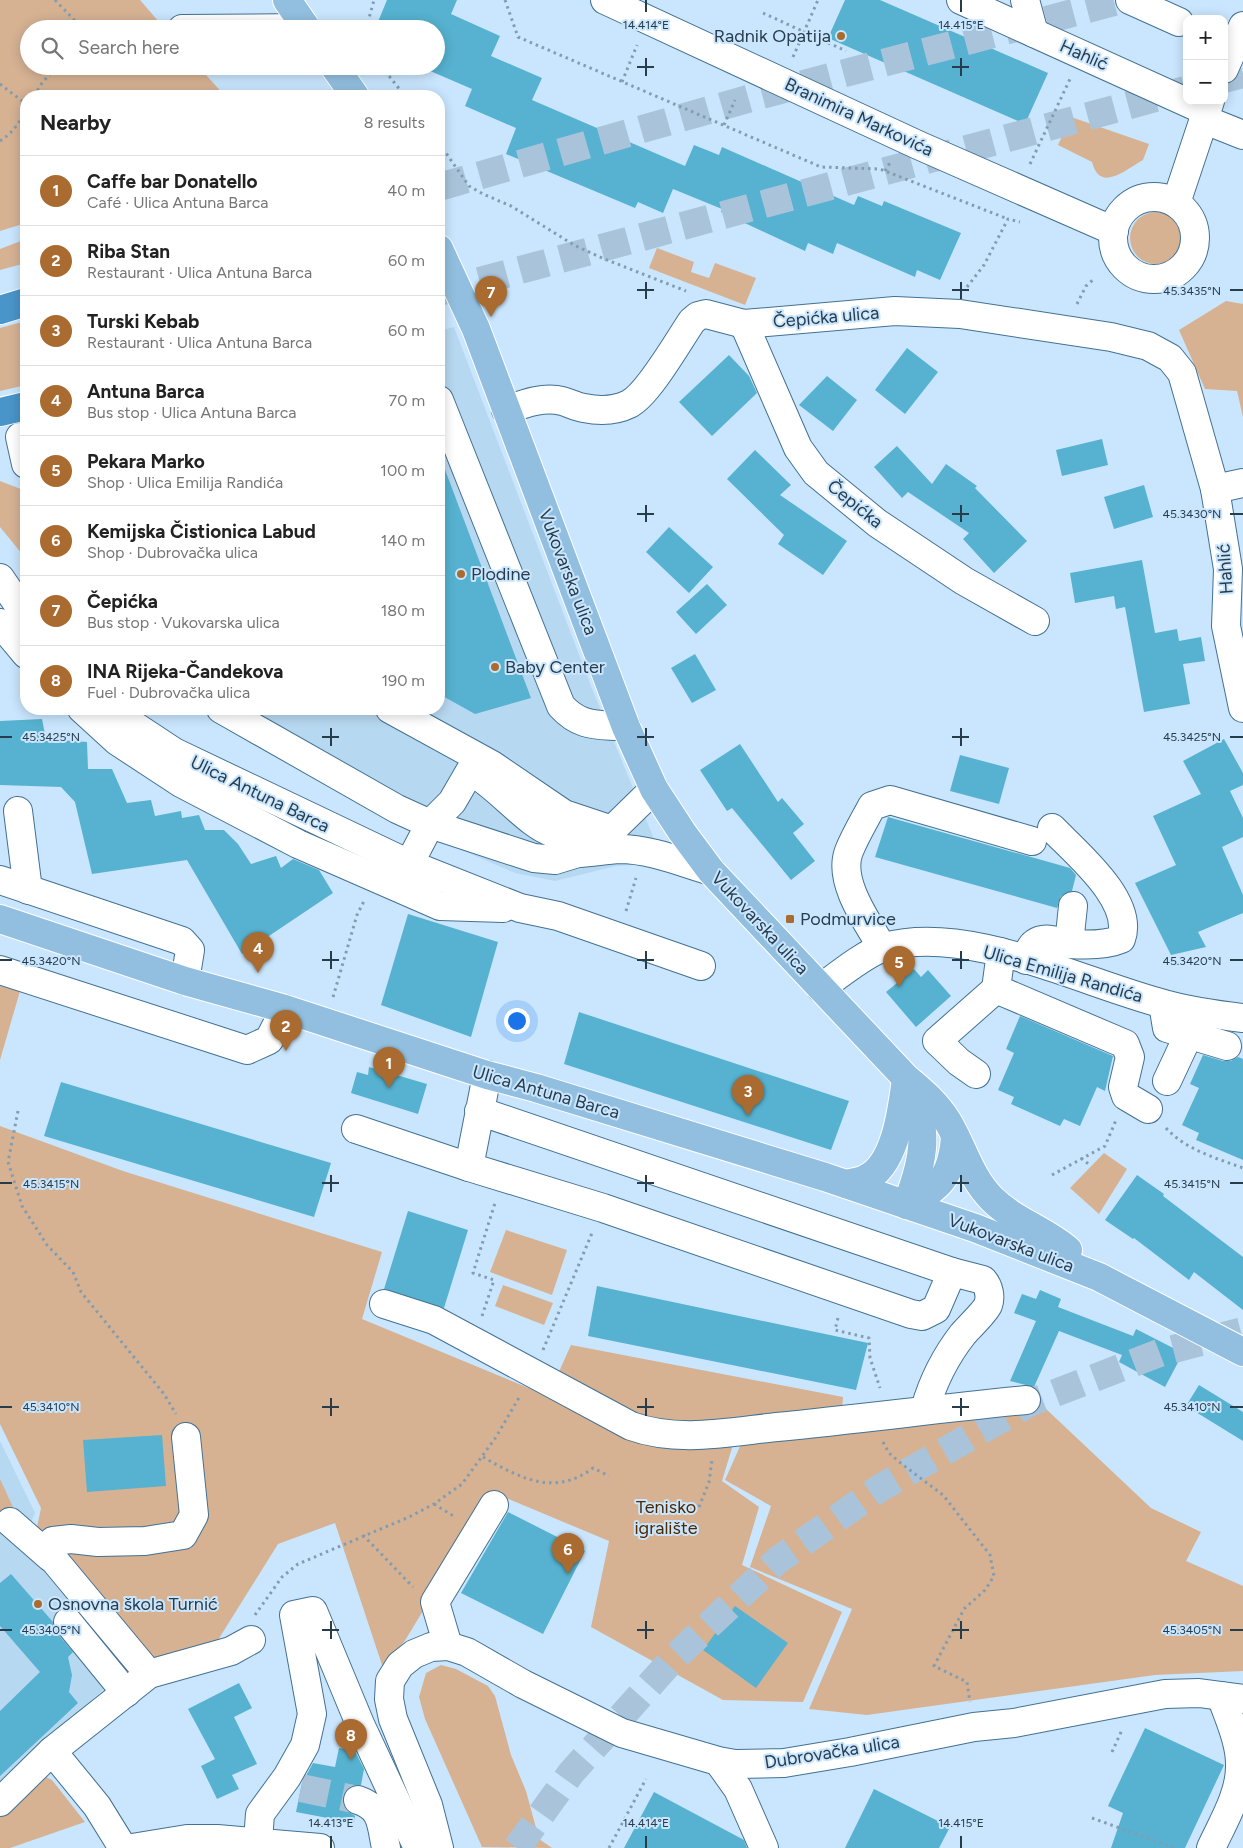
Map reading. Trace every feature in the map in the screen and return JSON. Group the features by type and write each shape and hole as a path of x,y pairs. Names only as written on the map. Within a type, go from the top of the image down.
{"highway":[{"path":"0,310 20,304"},
{"path":"0,412 20,407"}],"main road":[{"path":"291,2 302,20"},
{"path":"340,75 351,90"},
{"name":"Vukovarska ulica","path":"445,262 476,329 626,727 654,789 710,871 906,1078 935,1103 972,1171 991,1198 1011,1215 1063,1246 1100,1277"},
{"name":"Ulica Antuna Barca","path":"0,918 185,981 285,1009 487,1075 536,1088 846,1184 907,1205"},
{"path":"846,1184 866,1179 881,1165 892,1146 899,1123 906,1078"},
{"name":"Vukovarska ulica","path":"906,1078 921,1117 923,1136 921,1163 907,1205 975,1228 1100,1277 1243,1352"},
{"path":"907,1205 933,1191 947,1175 954,1156 955,1137"}],"street":[{"name":"Branimira Markovića","path":"605,0 918,145 1114,231"},
{"name":"Hahlić","path":"961,0 1206,110 1243,135"},
{"path":"1025,0 1034,33"},
{"path":"1130,0 1180,22"},
{"path":"1228,60 1243,26"},
{"path":"1176,203 1206,110"},
{"path":"1157,197 1176,203 1189,217 1196,236 1194,249 1188,261 1179,271 1154,279 1140,276 1129,270 1120,260 1115,247 1114,231 1119,217 1138,200 1157,197"},
{"name":"Čepićka ulica","path":"506,410 534,401 560,400 582,408 600,410 618,408 631,403 643,392 692,321 698,316 706,314 744,324 895,311 960,314 1111,337 1148,346 1170,358 1182,373"},
{"name":"Čepićka","path":"744,324 798,448 816,472 885,529 964,582 1035,621"},
{"name":"Hahlić","path":"1182,373 1236,569 1226,626 1243,708"},
{"path":"445,415 561,706 572,718 584,723 626,727"},
{"path":"15,438 20,450"},
{"path":"1215,489 1243,483"},
{"path":"0,578 20,607"},
{"path":"0,623 20,647"},
{"path":"89,715 118,741 181,783 298,844 440,906 520,908"},
{"name":"Ulica Antuna Barca","path":"117,715 174,752 409,864 520,908 558,916 701,966"},
{"path":"232,715 398,809 430,824 534,858 555,860 578,853 619,849 655,854 710,871"},
{"path":"401,715 492,765 564,814 599,827"},
{"path":"409,864 430,824 452,802 466,769 492,785 550,832 565,834 599,827"},
{"path":"578,853 599,827 654,789"},
{"path":"882,947 860,910 846,873 848,852 872,806 890,800 1042,834 1113,892 1125,928 1121,939 1114,942 1069,944 1048,939 1038,941 1013,956 996,989 937,1041 959,1062 976,1074"},
{"path":"18,811 28,890"},
{"path":"0,880 182,940 190,950 185,981"},
{"path":"1069,944 1073,906"},
{"name":"Ulica Emilija Randića","path":"821,988 882,947 912,940 936,941 1013,956 1163,1004 1243,1018"},
{"path":"0,970 247,1050 269,1040 285,1009"},
{"path":"996,989 1125,1044 1130,1057 1123,1088 1137,1103"},
{"path":"1163,1004 1166,1028 1227,1046"},
{"path":"1168,1081 1189,1034"},
{"path":"469,1167 487,1075"},
{"path":"479,1111 952,1272 983,1280 989,1290 990,1299 987,1308 979,1314 946,1358 931,1390 925,1410"},
{"path":"356,1130 603,1208 911,1314 922,1316 936,1308 952,1272"},
{"path":"384,1304 434,1320 631,1426 651,1433 666,1435 709,1434 1026,1400"},
{"path":"149,1674 45,1549 53,1541 71,1538 98,1542 145,1541 183,1535 194,1515 186,1437"},
{"path":"448,1646 435,1602 494,1505"},
{"path":"10,1522 50,1557"},
{"path":"258,1841 260,1814 289,1788 306,1745 312,1714 294,1615 313,1611 360,1724 418,1848"},
{"path":"68,1622 126,1693"},
{"path":"0,1802 52,1751 149,1674 241,1646"},
{"name":"Dubrovačka ulica","path":"439,1848 428,1805 393,1718 389,1690 390,1681 400,1665 414,1654 431,1647 448,1646 467,1652 523,1684 622,1733 718,1761 752,1764 784,1763 850,1752 974,1727 1014,1723 1165,1694 1199,1693 1232,1698"},
{"path":"1211,1848 1229,1810 1241,1768 1232,1698"},
{"path":"52,1751 97,1806 123,1848"},
{"path":"718,1761 738,1789 764,1848"},
{"path":"358,1800 369,1803 378,1813 386,1848"},
{"path":"132,1848 187,1839 258,1841 320,1848"}],"path":[{"path":"55,0 74,20"},
{"path":"368,20 374,0"},
{"path":"505,0 518,37 821,168 880,169 1008,219 1018,221"},
{"path":"790,65 818,0"},
{"path":"763,13 846,51"},
{"path":"622,82 633,54"},
{"path":"1030,165 1074,72"},
{"path":"38,90 49,75"},
{"path":"388,75 400,90"},
{"path":"0,84 20,99"},
{"path":"724,126 735,100"},
{"path":"0,141 20,122"},
{"path":"445,152 469,186 511,206 574,245 689,292"},
{"path":"978,272 1008,219"},
{"path":"618,937 638,874"},
{"path":"331,1002 357,915"},
{"path":"1052,1175 1104,1146 1137,1103 1175,1139 1191,1148 1243,1168"},
{"path":"18,1111 8,1162 22,1206 47,1245 73,1272 81,1292 164,1394 181,1421 186,1437"},
{"path":"1081,1158 1091,1166"},
{"path":"474,1341 494,1280 473,1273 504,1177"},
{"path":"540,1358 603,1208"},
{"path":"838,1314 835,1330 869,1338 870,1358 884,1415 877,1430 889,1453 943,1495 990,1555 994,1576 986,1590 964,1609 934,1666 966,1682 969,1698"},
{"path":"241,1646 282,1577 298,1564 434,1504 462,1484 483,1457 522,1393"},
{"path":"699,1507 704,1498 712,1468 709,1434"},
{"path":"483,1457 514,1475 546,1484 567,1483 593,1468 609,1476"},
{"path":"363,1535 415,1590 435,1602"},
{"path":"1112,1752 1125,1722"},
{"path":"609,1848 646,1779"},
{"path":"1092,1818 1175,1848"}],"shaded area":[{"path":"454,327 591,686 664,863 616,866 555,881 515,873 436,839 217,715 445,715 445,329"},
{"name":"Osnovna škola Turnić","path":"0,1441 35,1513 24,1540 127,1668 0,1783"}],"green space":[{"path":"0,0 140,0 157,20 20,20 20,75 206,75 220,90 20,90 20,225 0,231"},
{"path":"1071,117 1149,144 1143,160 1114,176 1107,178 1101,176 1096,171 1092,162 1058,145"},
{"path":"1156,212 1166,214 1174,220 1180,228 1182,238 1180,248 1174,256 1166,262 1156,264 1146,262 1138,256 1132,248 1130,238 1132,228 1138,220 1146,214"},
{"path":"20,241 20,265 0,270 0,249"},
{"path":"657,248 694,262 691,272 709,278 715,263 756,278 745,305 649,268"},
{"path":"1226,301 1243,304 1243,417 1237,391 1205,389 1179,330"},
{"path":"20,323 20,386 0,391 0,328"},
{"path":"0,481 20,489 20,551 0,527"},
{"path":"0,983 20,991 0,1060"},
{"name":"Tenisko igralište","path":"0,1126 123,1171 382,1252 362,1319 548,1396 571,1345 843,1397 842,1411 741,1418 722,1481 759,1507 742,1565 842,1612 803,1702 723,1700 591,1627 609,1541 494,1493 406,1639 383,1668 335,1523 278,1544 213,1648 154,1660 35,1537 41,1508 0,1424"},
{"path":"1104,1153 1127,1169 1099,1214 1070,1188"},
{"path":"506,1230 567,1250 552,1295 490,1272"},
{"path":"503,1285 553,1303 544,1325 495,1306"},
{"path":"1044,1407 1151,1508 1201,1532 1186,1561 1243,1586 1243,1671 1155,1675 867,1715 809,1709 852,1609 750,1567 771,1506 725,1480 741,1444"},
{"path":"0,1479 18,1518 0,1526"},
{"path":"441,1665 456,1669 488,1686 495,1696 511,1755 526,1791 539,1839 552,1848 482,1847 425,1719 419,1697 426,1673"},
{"path":"38,1773 52,1780 85,1822 10,1848 0,1848 0,1817"}],"building":[{"path":"387,0 457,0 451,14 500,36 491,56 542,78 532,100 685,166 694,145 719,155 722,147 854,205 858,196 882,206 884,201 961,233 940,280 917,270 915,277 837,243 833,254 808,243 805,251 721,212 722,209 673,189 663,213 638,202 635,208 506,154 516,128 465,106 472,89 440,75 445,75 445,20 379,20"},
{"path":"845,0 880,0 1048,73 1025,124 828,38"},
{"path":"907,348 938,372 905,414 875,390"},
{"path":"729,355 749,376 757,393 712,436 679,402"},
{"path":"827,376 857,400 833,431 799,405"},
{"path":"1102,439 1108,465 1062,476 1056,450"},
{"path":"897,446 932,484 946,464 977,486 975,488 1027,541 994,573 963,539 969,533 908,492 902,498 874,467"},
{"path":"755,450 791,485 780,495 847,541 823,575 778,544 784,535 727,479"},
{"name":"Plodine","path":"445,470 531,698 475,714 445,697"},
{"path":"1144,485 1153,517 1114,529 1104,497"},
{"path":"669,527 713,567 689,593 646,552"},
{"path":"1142,560 1155,633 1177,629 1179,641 1201,637 1205,661 1183,664 1190,704 1144,712 1125,607 1116,609 1114,596 1075,603 1070,573"},
{"path":"707,584 727,605 696,634 676,612"},
{"path":"695,654 716,690 692,703 671,668"},
{"path":"42,719 46,739 87,742 88,769 112,769 127,803 151,800 155,816 181,811 182,818 199,815 205,830 224,830 238,844 251,864 276,856 281,868 293,859 319,870 333,893 242,954 187,860 92,874 75,802 61,787 0,785 0,721"},
{"path":"1224,739 1243,773 1243,785 1230,791 1243,818 1243,837 1222,847 1243,895 1243,913 1198,932 1206,947 1171,955 1135,883 1176,865 1153,816 1201,794 1183,761"},
{"path":"740,744 778,802 782,798 804,824 793,833 815,861 791,880 732,808 727,811 700,770"},
{"path":"960,755 1009,768 999,804 950,791"},
{"path":"888,817 1070,868 1076,875 1072,891 1061,896 1057,908 875,857"},
{"path":"408,914 498,942 471,1037 381,1005"},
{"path":"914,969 921,977 928,970 951,996 916,1027 886,992"},
{"path":"579,1012 849,1101 831,1150 564,1064"},
{"path":"1020,1016 1113,1056 1105,1091 1097,1087 1080,1126 1064,1119 1060,1126 1011,1104 1014,1097 998,1090 1014,1053 1006,1049"},
{"path":"1203,1055 1223,1061 1231,1061 1238,1057 1243,1059 1243,1160 1196,1140 1199,1133 1182,1125 1199,1088 1190,1084"},
{"path":"369,1067 427,1084 418,1114 351,1093 357,1072 368,1075"},
{"path":"61,1082 331,1163 314,1217 44,1136"},
{"path":"1137,1175 1243,1257 1243,1310 1194,1272 1189,1280 1134,1238 1105,1220"},
{"path":"408,1211 468,1230 444,1308 384,1289"},
{"path":"597,1286 868,1343 856,1390 588,1336"},
{"path":"1040,1290 1061,1299 1058,1307 1133,1336 1136,1329 1183,1353 1165,1387 1119,1362 1122,1355 1059,1331 1034,1387 1010,1381 1036,1321 1014,1313 1022,1294 1036,1299"},
{"path":"1199,1385 1243,1412 1243,1441 1186,1406"},
{"path":"162,1435 166,1486 87,1492 83,1440"},
{"path":"508,1512 585,1551 543,1634 461,1593"},
{"path":"11,1574 53,1622 56,1632 73,1652 68,1657 72,1675 69,1692 78,1703 0,1776 0,1711 40,1672 0,1626 0,1583"},
{"path":"735,1606 788,1643 756,1688 703,1650"},
{"path":"239,1683 252,1708 234,1717 257,1764 232,1775 239,1789 217,1799 201,1766 215,1759 188,1709"},
{"path":"1145,1728 1224,1765 1185,1848 1111,1848 1123,1813 1108,1806"},
{"path":"339,1748 355,1751 364,1769 361,1785 349,1787 343,1794 342,1802 345,1809 355,1816 354,1823 296,1812 302,1783 313,1763 335,1767"},
{"path":"874,1789 950,1827 939,1848 845,1848"},
{"path":"654,1792 744,1840 747,1848 624,1848"}],"tunnel":[{"path":"445,185 758,96 1122,0"},
{"path":"1228,78 1243,74"},
{"path":"445,290 1183,91"},
{"path":"517,1848 571,1773 672,1660 778,1560 880,1488 1029,1403 1162,1352 1243,1331"},
{"path":"301,1788 358,1800"}],"place":[{"name":"Radnik Opatija","path":"841,36"},
{"name":"Čepićka","path":"491,317"},
{"name":"Plodine","path":"461,574"},
{"name":"Baby Center","path":"495,667"},
{"name":"Podmurvice","path":"790,919"},
{"name":"Antuna Barca","path":"258,973"},
{"name":"Pekara Marko","path":"899,987"},
{"name":"Riba Stan","path":"286,1051"},
{"name":"Caffe bar Donatello","path":"389,1088"},
{"name":"Turski Kebab","path":"748,1116"},
{"name":"Kemijska Čistionica Labud","path":"568,1574"},
{"name":"Osnovna škola Turnić","path":"38,1604"},
{"name":"INA Rijeka-Čandekova","path":"351,1760"}]}
